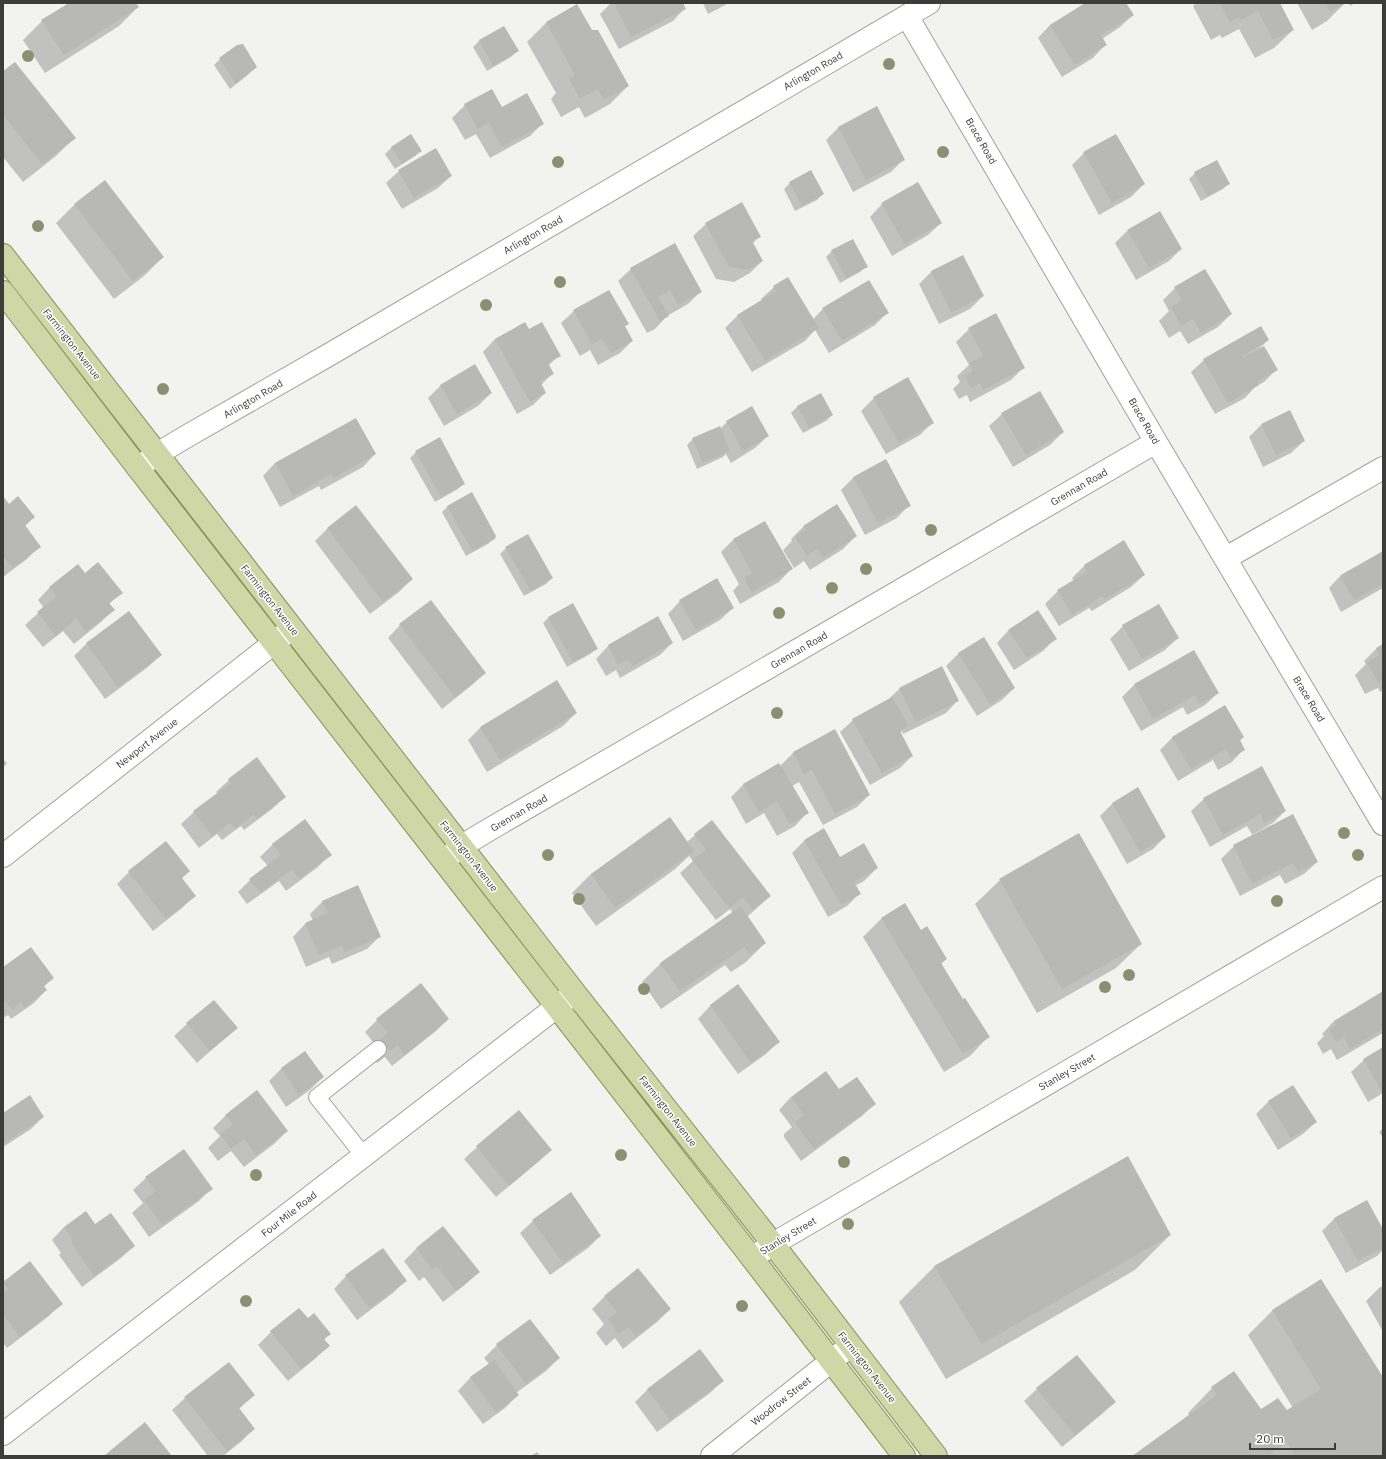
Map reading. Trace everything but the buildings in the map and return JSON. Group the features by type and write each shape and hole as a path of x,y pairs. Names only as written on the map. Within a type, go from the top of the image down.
{"main road":[{"name":"Farmington Avenue","path":"3,256 8,286 138,468 904,1456"},
{"name":"Farmington Avenue","path":"8,286 157,454 575,993 773,1244 936,1456"}],"street":[{"name":"Arlington Road","path":"138,468 157,454 929,3"},
{"name":"Brace Road","path":"908,16 1156,442 1383,824"},
{"name":"Grennan Road","path":"444,861 462,846 1156,442"},
{"path":"1226,558 1383,468"},
{"name":"Newport Avenue","path":"3,856 292,629"},
{"name":"Stanley Street","path":"752,1258 773,1244 1383,887"},
{"name":"Four Mile Road","path":"3,1434 575,993"},
{"name":"Woodrow Street","path":"712,1456 850,1346"}],"lane":[{"path":"364,1156 317,1097 378,1049"}]}
